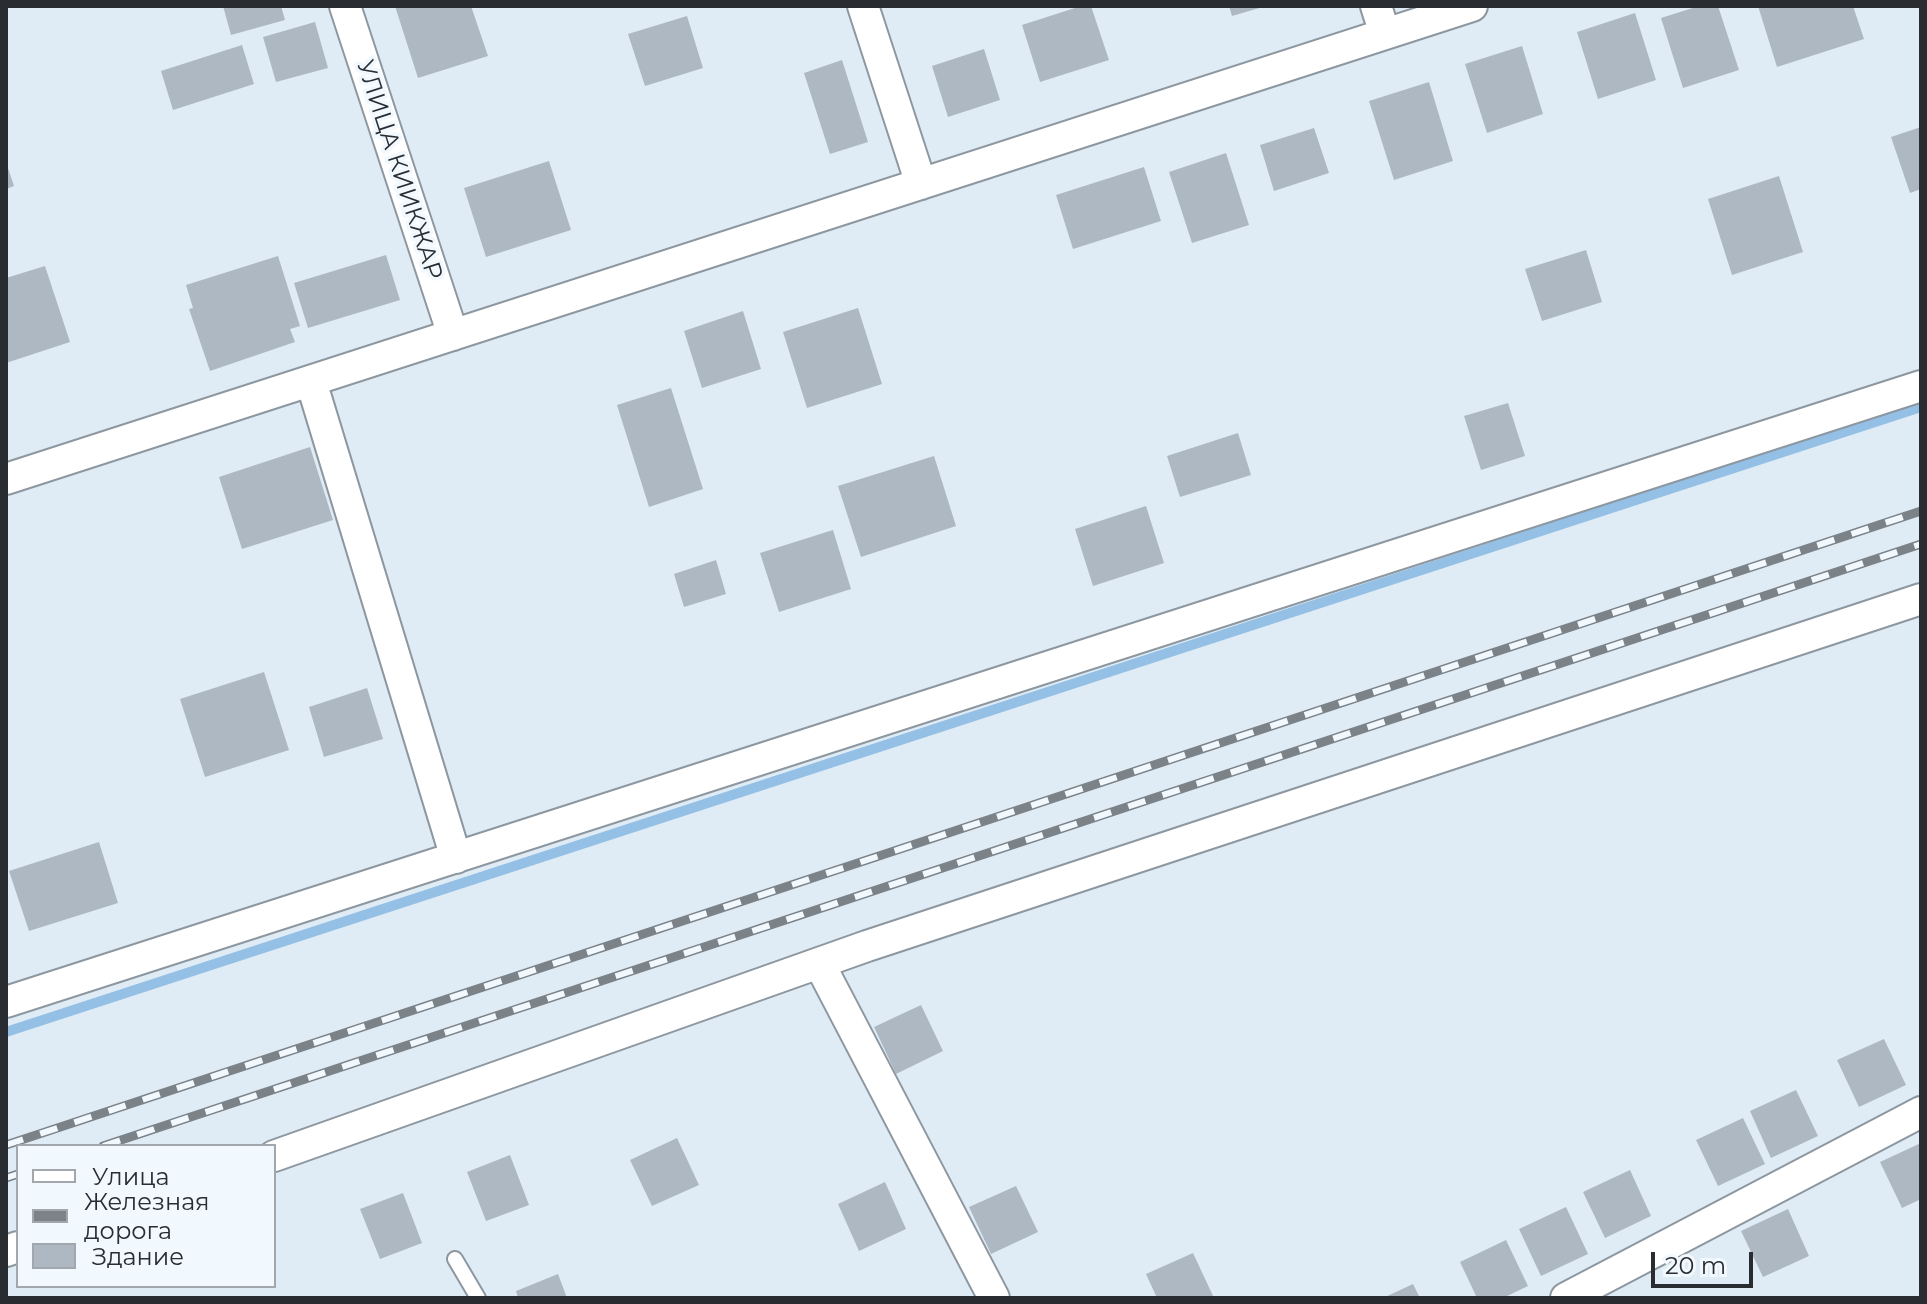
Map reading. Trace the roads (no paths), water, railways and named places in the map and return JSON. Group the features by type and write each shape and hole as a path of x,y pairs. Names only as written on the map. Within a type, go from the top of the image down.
{"street":[{"name":"УЛИЦА КИИКЖАР","path":"345,6 453,335"},
{"path":"863,6 921,184"},
{"path":"6,479 921,184 1381,20 1472,6"},
{"path":"311,381 456,858"},
{"path":"6,1002 1921,386"},
{"path":"276,1155 819,963 1921,599"},
{"path":"819,963 994,1298"},
{"path":"1566,1298 1921,1112"}],"lane":[{"path":"455,1259 478,1298"}],"waterway":[{"path":"6,1032 1921,407"}],"railway":[{"path":"6,1145 1921,511"},
{"path":"109,1144 1921,544"},
{"path":"6,1178 16,1175"}]}
